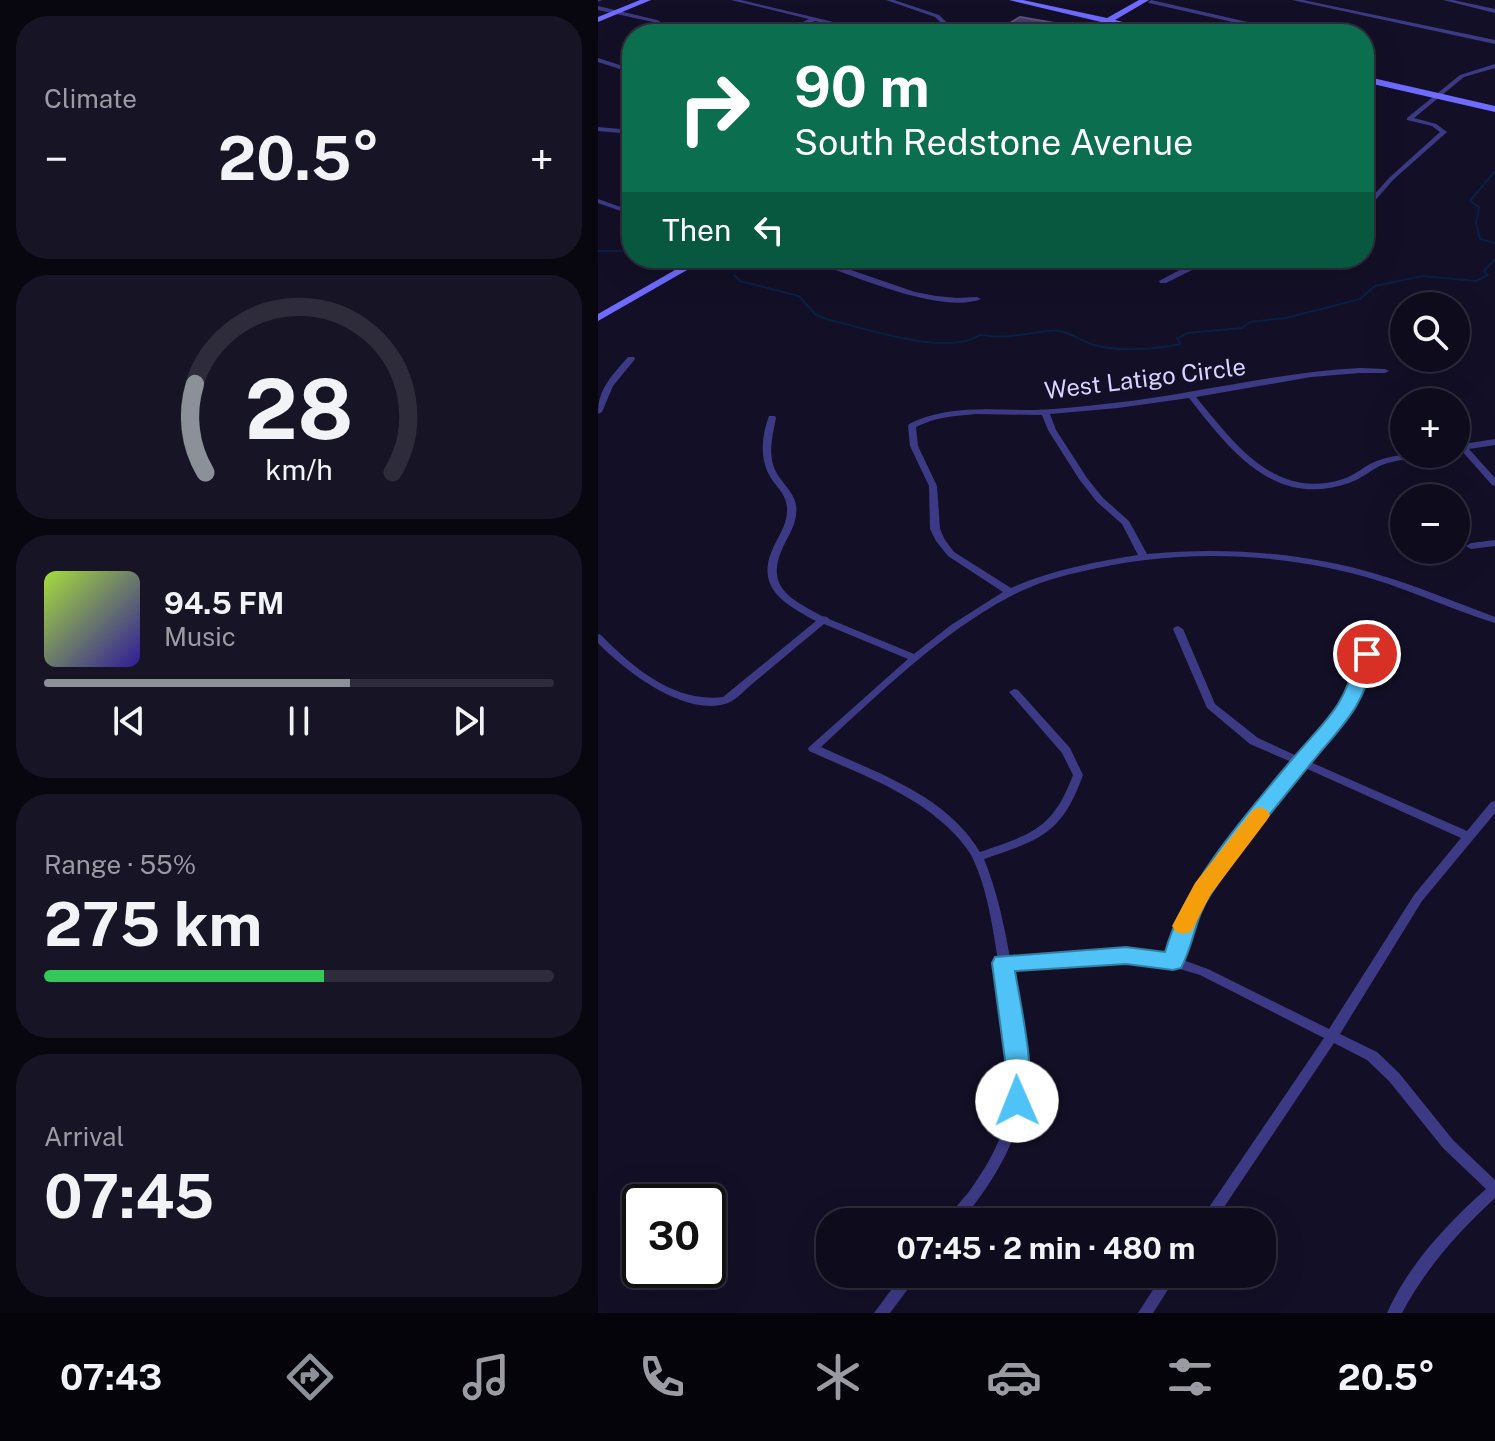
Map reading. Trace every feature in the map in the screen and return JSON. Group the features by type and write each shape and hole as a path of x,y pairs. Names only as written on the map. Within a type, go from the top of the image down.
{"main road":[{"path":"598,20 647,0"},
{"path":"1013,0 1121,24"},
{"path":"1108,24 1149,2"},
{"path":"1374,81 1495,109"},
{"path":"598,309 670,268"},
{"path":"598,318 686,268"}],"street":[{"path":"734,0 835,24"},
{"path":"889,0 937,16 945,24"},
{"path":"1295,0 1495,42"},
{"path":"1446,0 1495,11"},
{"path":"1149,2 1235,24"},
{"path":"1149,2 1247,24"},
{"path":"598,8 661,24"},
{"path":"803,24 814,19"},
{"path":"598,60 622,68"},
{"path":"1374,199 1391,179 1444,132 1434,125 1409,119 1462,76 1495,66"},
{"path":"598,129 622,131"},
{"path":"598,201 622,209"},
{"path":"840,268 932,298 961,302 977,299"},
{"path":"1163,281 1190,268"},
{"path":"598,412 609,385 631,359"},
{"name":"West Latigo Circle","path":"1010,592 951,554 941,541 935,529 933,486 914,446 912,426 922,419 1045,412 1191,395 1338,370 1385,371"},
{"path":"1191,395 1243,459 1258,471 1275,478 1325,485 1346,481 1390,461"},
{"path":"1045,412 1052,430 1083,479 1100,500 1126,523 1144,557"},
{"path":"772,418 767,446 769,468 786,489 792,505 792,518 773,556 772,574 777,590 796,606 915,658"},
{"path":"1470,446 1495,442"},
{"path":"1470,458 1495,483"},
{"path":"1471,546 1495,543"},
{"path":"964,1208 1003,1150 1017,1101 1018,1067 995,912 978,857 958,830 904,791 813,748 938,638 1010,592 1073,571 1144,557 1230,552 1318,563 1355,571 1495,620"},
{"path":"598,637 616,657 647,679 696,703 711,704 726,700 824,619"},
{"path":"1178,629 1211,706 1254,741 1467,836"},
{"path":"1173,962 1184,922 1203,889 1302,761 1343,716 1359,686 1367,654"},
{"path":"978,857 1028,839 1055,822 1070,800 1078,775 1066,751 1014,692"},
{"path":"1215,1208 1333,1034 1418,898 1495,805"},
{"path":"1003,963 1126,955 1173,962 1204,972 1372,1056 1394,1077 1448,1144 1495,1189 1447,1233 1425,1259 1394,1313"},
{"path":"881,1313 901,1288"},
{"path":"1145,1313 1162,1288"}],"building":[{"path":"1020,17 1060,24 1015,24 1010,23"}],"waterway":[{"path":"1495,171 1470,201 1479,207 1476,223 1480,239 1495,243"},
{"path":"598,251 622,251"},
{"path":"734,275 740,281 799,296 815,314 826,319 905,339 947,343 980,335 1055,331 1104,347 1138,349 1181,344 1177,339 1187,333 1242,328 1250,322 1286,318 1360,299 1375,286 1422,276 1476,281 1488,275 1484,271 1495,259"}],"slow traffic":[{"path":"1183,926 1203,889 1260,815"}],"route":[{"path":"1017,1101 1018,1067 1003,963 1126,955 1173,962 1184,922 1203,889 1302,761 1343,716 1359,686 1367,654"}]}
